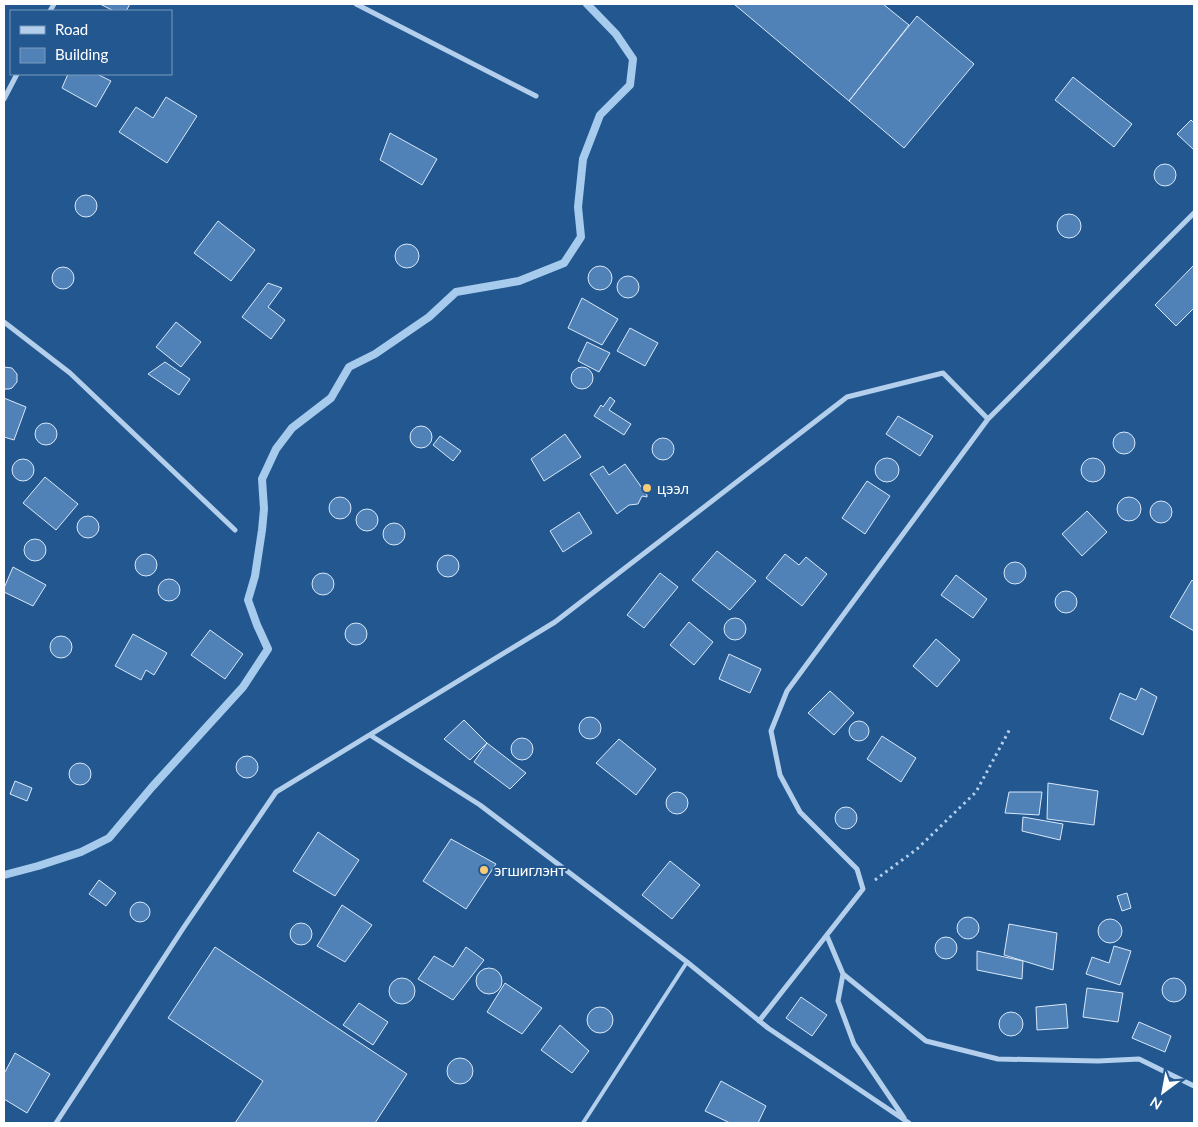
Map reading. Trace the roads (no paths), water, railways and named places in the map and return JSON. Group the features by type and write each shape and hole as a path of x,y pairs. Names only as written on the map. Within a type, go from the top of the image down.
{"street":[{"path":"356,4 536,96"},
{"path":"4,99 16,75"},
{"path":"759,1021 862,889 857,870 800,812 780,775 771,731 787,691 988,419 1194,213"},
{"path":"4,322 70,373 235,530"},
{"path":"56,1123 184,927 276,792 556,622 847,397 943,373 988,419"},
{"path":"370,735 480,805 687,962 759,1021 907,1122"},
{"path":"827,936 843,974 926,1041 998,1059 1098,1061 1139,1059 1194,1086"},
{"path":"843,974 838,1001 854,1044 907,1122"}],"lane":[{"path":"583,1123 687,962"}],"waterway":[{"path":"4,875 81,852 109,838 152,787 243,687 268,649 248,600 255,576 262,530 264,509 262,479 276,449 292,428 331,398 349,367 375,354 429,317 456,292 519,281 564,263 581,237 578,207 583,159 600,115 630,85 633,59 616,34 587,4"}],"place":[{"name":"цээл","path":"647,488"},
{"name":"эгшиглэнт","path":"484,870"}]}
